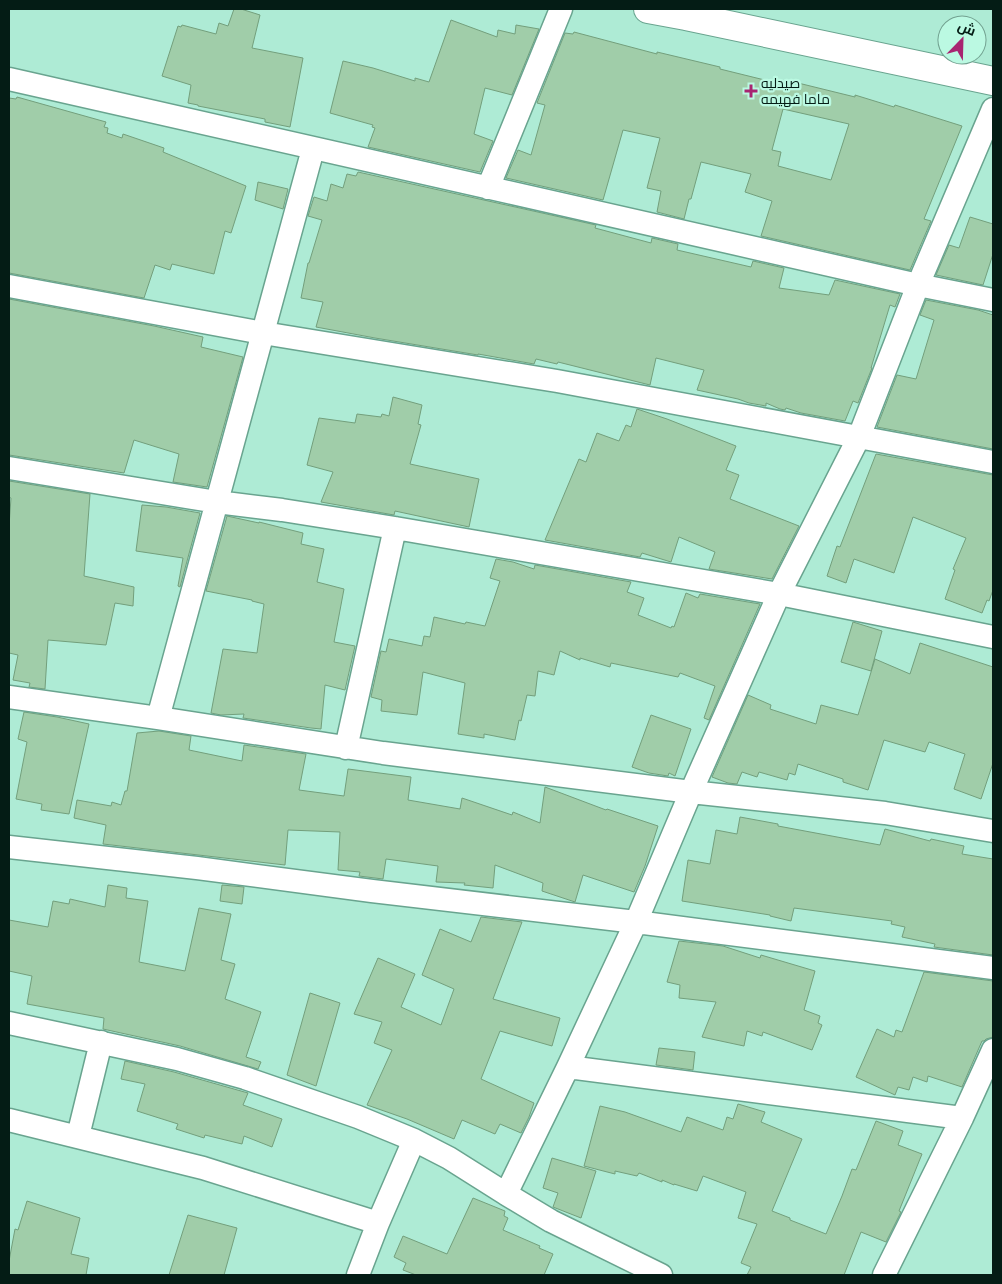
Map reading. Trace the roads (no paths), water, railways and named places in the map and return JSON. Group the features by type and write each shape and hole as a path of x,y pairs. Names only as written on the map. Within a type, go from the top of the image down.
{"street":[{"path":"488,188 561,9"},
{"path":"648,9 687,12 993,81"},
{"path":"9,79 918,285 993,300"},
{"path":"506,1194 568,1068 636,922 691,792 779,594 860,437 918,285 993,109"},
{"path":"158,718 313,149"},
{"path":"9,286 263,333 557,381 993,462"},
{"path":"9,468 217,502 395,528 779,594 993,637"},
{"path":"346,748 395,528"},
{"path":"9,697 158,718 346,748 691,792 885,813 993,832"},
{"path":"9,848 197,868 993,968"},
{"path":"9,1023 177,1059 245,1078 358,1117 414,1140 449,1158 551,1221 582,1238 661,1275"},
{"path":"78,1136 101,1042"},
{"path":"884,1275 962,1118 993,1050"},
{"path":"568,1068 962,1118"},
{"path":"9,1120 202,1168 378,1222"},
{"path":"358,1275 378,1222 414,1140"}],"place":[{"name":"صيدليه ماما فهيمه","path":"751,91"}]}
